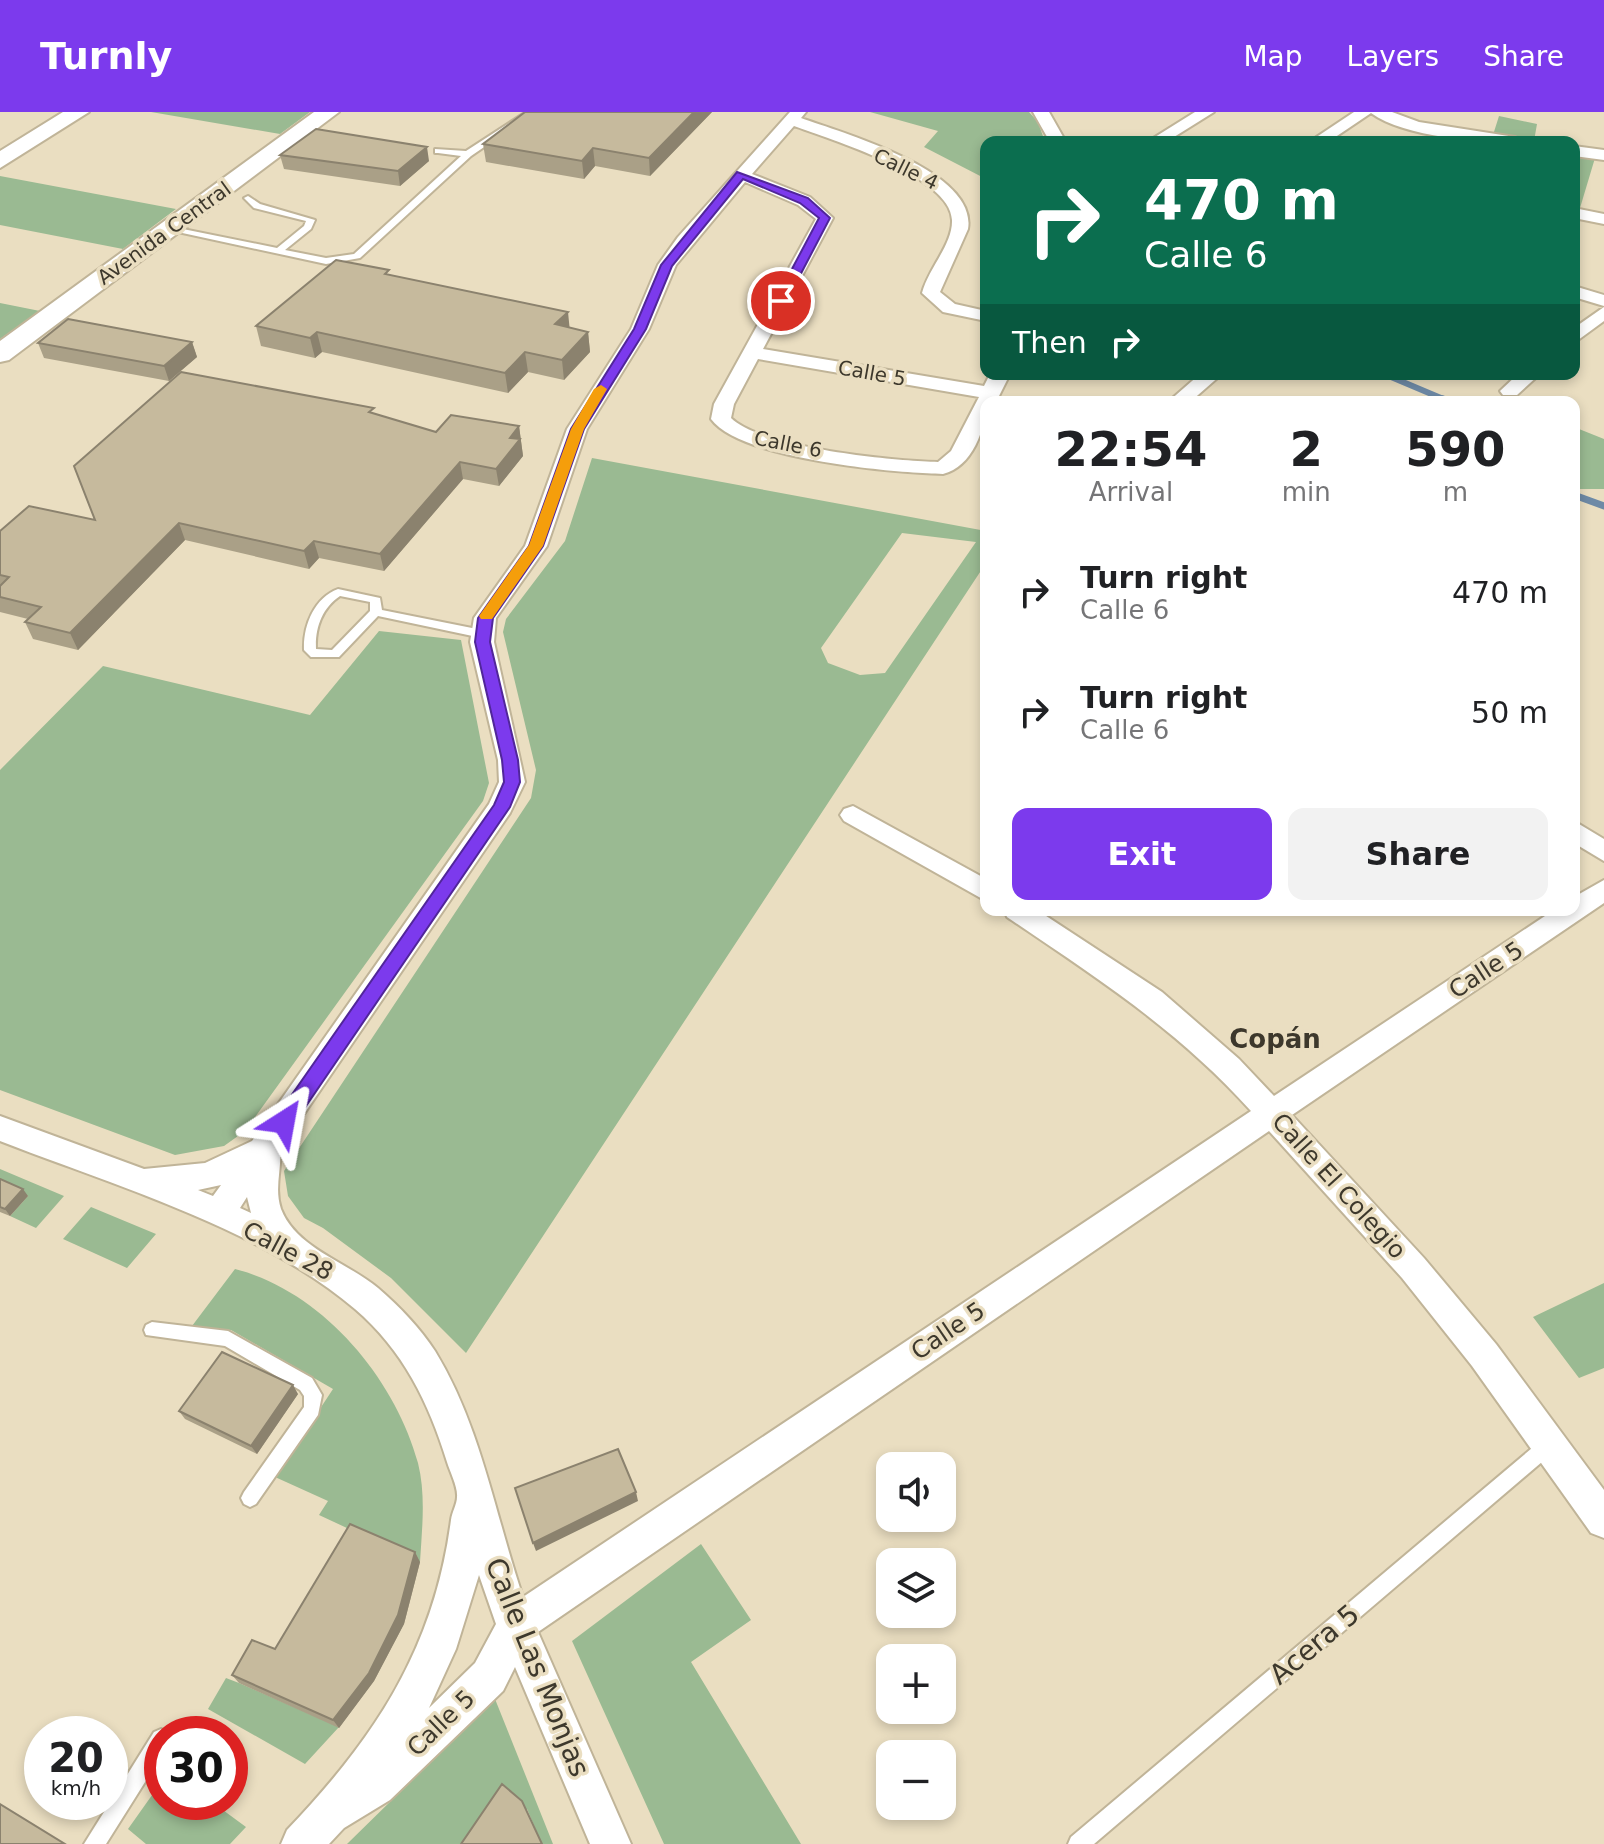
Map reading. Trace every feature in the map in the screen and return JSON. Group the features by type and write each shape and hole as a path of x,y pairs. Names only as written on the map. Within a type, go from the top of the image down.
{"street":[{"path":"0,161 78,112"},
{"name":"Avenida Central","path":"0,354 328,112"},
{"path":"1041,112 1055,136"},
{"path":"1326,136 1364,112"},
{"path":"1378,112 1416,126 1466,136"},
{"path":"1165,136 1202,113"},
{"path":"218,1214 501,807 512,782 510,760 482,634 488,612 540,536 577,429 640,329 667,265 794,116"},
{"name":"Calle 4","path":"794,116 914,170 945,188 958,205 961,222 931,293 949,308 980,315"},
{"path":"1580,152 1604,155"},
{"name":"Calle 6","path":"741,175 804,201 825,218 724,404 721,419 738,434 759,440 907,466 943,468 960,454 980,413"},
{"path":"1580,214 1604,219"},
{"path":"1580,293 1604,301"},
{"path":"1580,332 1604,312"},
{"name":"Calle 5","path":"753,353 990,393"},
{"path":"990,393 997,380"},
{"path":"1185,396 1205,380"},
{"path":"1510,391 1523,380"},
{"path":"853,815 980,888"},
{"path":"1580,834 1604,852"},
{"name":"Calle 5","path":"1580,906 1604,890"},
{"name":"Calle El Colegio","path":"1026,916 1152,1000 1229,1067 1413,1268 1550,1444 1604,1520"},
{"name":"Calle 5","path":"332,1813 376,1786 489,1677 516,1625 590,1571 1565,916"},
{"name":"Calle 28","path":"0,1128 218,1214 331,1272 367,1299 407,1339 429,1369 452,1417 472,1488"},
{"path":"133,1181 209,1176 267,1147"},
{"path":"267,1147 260,1182 261,1200 267,1219 287,1247"},
{"path":"301,1844 332,1813 413,1700 445,1635 467,1555 472,1488"},
{"name":"Calle Las Monjas","path":"472,1488 503,1596 611,1844"},
{"path":"489,1677 513,1669 535,1669"}],"lane":[{"path":"168,229 326,261 357,256 468,154 531,112"},
{"path":"438,151 468,154"},
{"path":"248,198 257,206 311,220 308,227 279,251"},
{"path":"338,592 376,600 376,612 335,654 326,656 310,650 310,631 330,596 338,592"},
{"path":"376,612 482,634"},
{"path":"152,1330 228,1339 306,1384 313,1395 312,1409 250,1498"},
{"name":"Acera 5","path":"1078,1844 1550,1444"},
{"path":"94,1844 144,1766"}],"green space":[{"path":"151,112 310,112 280,134"},
{"path":"870,112 1029,112 1038,122 1043,136 980,136 980,176 924,147 938,131"},
{"path":"1499,116 1537,124 1535,136 1493,135"},
{"path":"1580,155 1595,158 1580,208"},
{"path":"0,176 176,209 123,249 0,225"},
{"path":"0,303 40,311 0,339"},
{"path":"1580,429 1604,439 1604,489 1580,489"},
{"path":"592,458 980,530 980,572 466,1353 391,1278 323,1228 304,1218 288,1196 284,1171 531,798 536,770 503,632 506,619 565,541","holes":["902,533 976,542 885,673 860,675 828,663 821,648"]},
{"path":"379,631 461,640 489,783 483,801 245,1131 224,1146 175,1155 0,1090 0,770 103,666 310,715"},
{"path":"0,1169 64,1196 36,1228 10,1216 28,1196 0,1184"},
{"path":"91,1207 156,1234 127,1268 63,1239"},
{"path":"235,1269 267,1280 325,1318 373,1370 392,1400 418,1463 423,1512 420,1562 319,1515 328,1501 275,1477 333,1389 231,1330 192,1326"},
{"path":"1604,1283 1604,1368 1579,1378 1533,1317"},
{"path":"701,1544 751,1620 691,1662 801,1844 664,1844 572,1641"},
{"path":"226,1678 339,1727 305,1764 248,1732 248,1716 220,1716 208,1709"},
{"path":"495,1699 553,1844 542,1844 527,1809 472,1844 347,1844"},
{"path":"144,1806 144,1820 236,1820 246,1827 230,1844 146,1844 128,1829"}],"building":[{"path":"525,112 694,112 649,158 593,148 582,161 483,144"},
{"path":"316,129 427,147 398,171 280,155"},
{"path":"336,260 389,270 385,274 568,312 555,324 588,332 562,360 525,352 505,373 317,332 310,338 256,326"},
{"path":"68,319 192,342 164,366 38,343"},
{"path":"181,372 374,408 369,412 436,432 451,415 519,426 510,438 520,439 496,469 460,462 380,554 314,541 304,551 179,523 70,633 25,622 41,607 0,597 0,586 9,577 0,575 0,531 29,506 95,520 74,466"},
{"path":"0,1179 23,1189 5,1209 0,1207"},
{"path":"222,1352 293,1385 251,1446 179,1411"},
{"path":"618,1449 636,1492 533,1543 515,1488"},
{"path":"350,1524 415,1552 398,1615 369,1673 333,1720 232,1675 252,1640 275,1649"},
{"path":"502,1784 522,1801 542,1844 461,1844"},
{"path":"0,1804 65,1844 0,1844"}],"waterway":[{"path":"1398,380 1436,396"},
{"path":"1580,497 1604,506"}],"slow traffic":[{"path":"486,616 536,546 577,429 601,389"}],"district":[{"name":"Copán","path":"1275,1039"}],"route":[{"path":"284,1122 501,807 512,782 510,760 482,642 485,618 536,546 577,429 640,329 667,265 741,175 804,201 825,218 781,301"}]}
